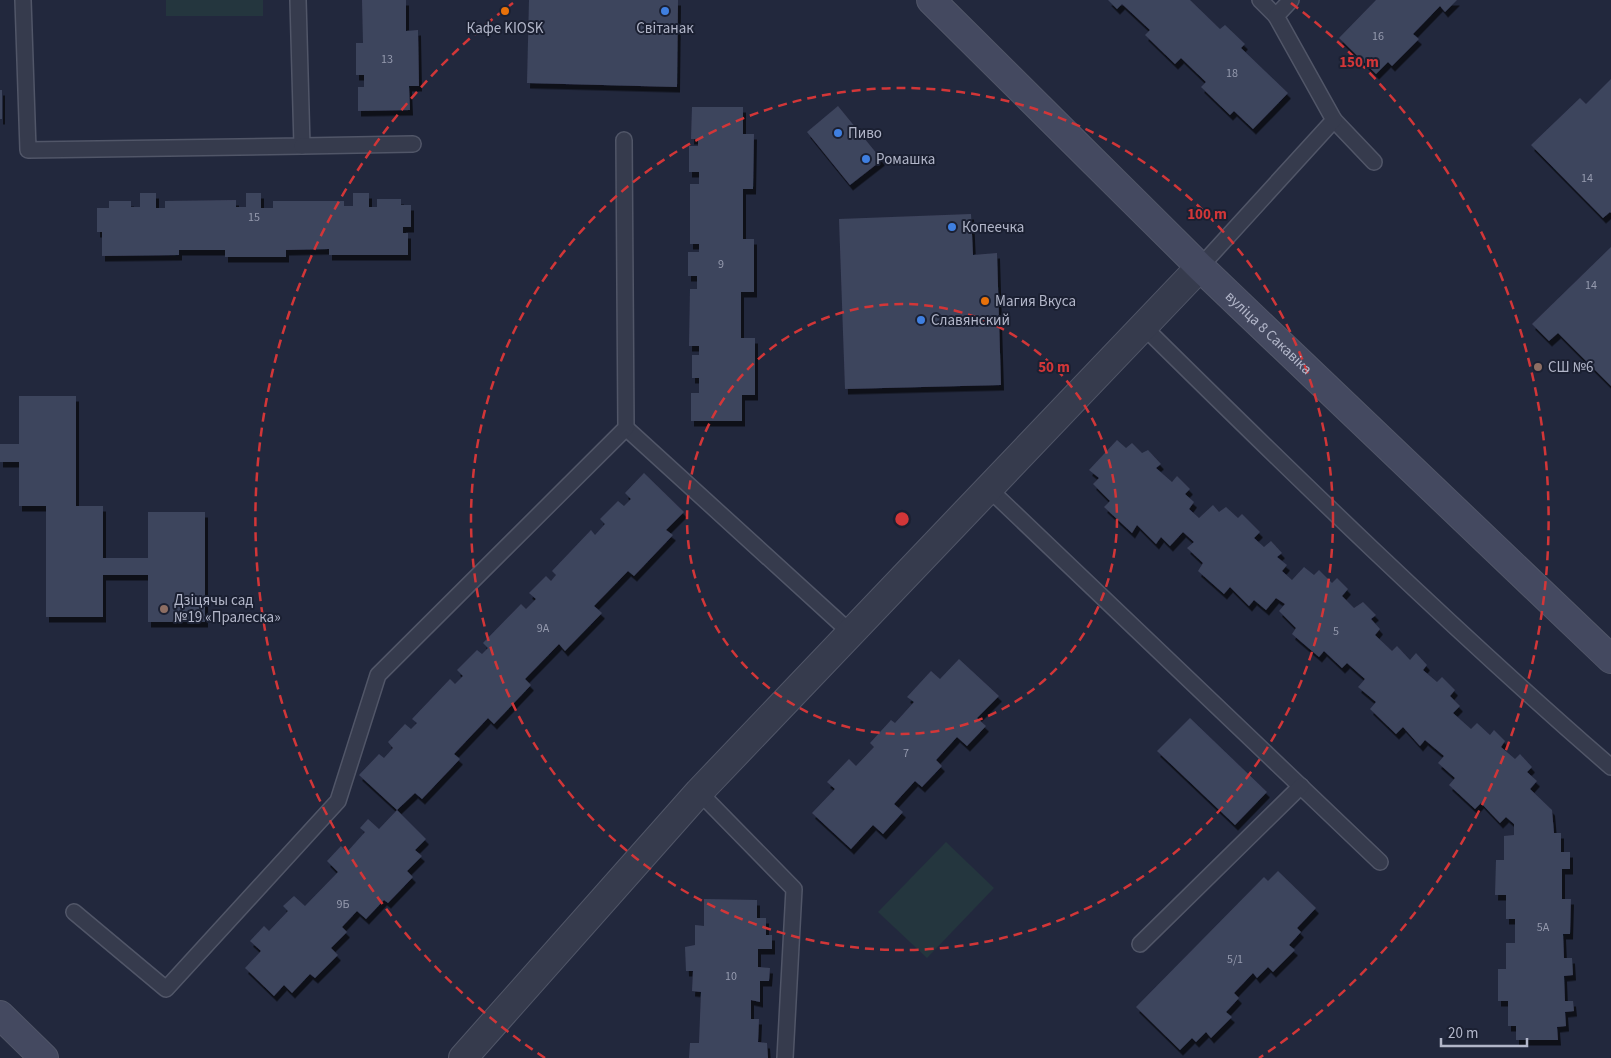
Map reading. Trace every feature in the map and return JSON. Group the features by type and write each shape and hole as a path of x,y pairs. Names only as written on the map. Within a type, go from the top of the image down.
{"main road":[{"name":"вуліца 8 Сакавіка","path":"931,0 1200,267 1611,659"},
{"path":"0,1015 44,1058"}],"street":[{"path":"463,1058 699,792 1200,267"}],"lane":[{"path":"23,0 28,150 413,144"},
{"path":"298,0 302,146"},
{"path":"1260,0 1276,16 1334,120 1374,162"},
{"path":"1276,16 1291,0"},
{"path":"1200,267 1334,120"},
{"path":"74,912 166,989 338,801 378,675 626,428 624,140"},
{"path":"1143,326 1284,466 1524,691 1611,767"},
{"path":"626,428 850,633"},
{"path":"988,488 1380,862"},
{"path":"1140,944 1301,786"},
{"path":"699,792 794,888 785,1058"}],"shaded area":[{"path":"166,0 263,0 263,16 166,16"},
{"path":"946,842 994,888 927,958 878,912"}],"building":[{"path":"362,0 406,0 406,31 418,30 419,86 409,86 410,110 358,111 358,87 364,87 364,75 356,75 356,43 363,43"},
{"path":"529,0 678,0 677,87 527,83"},
{"path":"1108,0 1190,0 1220,29 1225,25 1245,44 1241,48 1288,93 1253,129 1234,111 1230,115 1201,87 1206,82 1181,58 1175,64 1145,35 1150,30 1122,4 1117,9"},
{"path":"1376,0 1457,0 1445,12 1440,6 1413,34 1419,39 1392,66 1388,62 1376,74 1339,38"},
{"path":"1611,79 1611,213 1603,218 1531,145 1580,98 1586,104"},
{"path":"0,90 2,90 2,119 0,119"},
{"path":"838,106 882,160 850,185 807,132"},
{"path":"692,107 743,107 743,134 754,134 753,189 743,189 743,239 754,239 754,292 741,292 741,338 755,338 755,395 742,395 742,421 691,421 691,393 699,393 699,378 692,378 692,355 699,355 699,346 689,346 690,289 697,289 697,276 688,276 688,252 699,252 699,244 690,244 690,184 699,184 699,172 689,172 689,146 698,146 698,139 691,139"},
{"path":"140,193 156,193 156,208 165,208 165,201 236,200 236,207 246,207 246,193 261,193 261,208 273,208 273,201 344,201 344,206 353,206 353,193 369,193 369,207 377,207 377,199 401,199 401,205 411,205 411,227 403,227 403,233 408,233 408,255 329,255 329,249 286,250 286,257 225,257 225,250 179,250 179,255 102,256 102,232 97,232 97,208 109,208 109,201 131,201 131,207 140,207"},
{"name":"Славянский","path":"971,214 973,255 997,253 1001,385 845,389 839,219"},
{"path":"1611,247 1611,386 1558,333 1549,341 1532,324"},
{"path":"19,396 76,396 76,506 103,506 103,558 148,558 148,512 205,512 205,622 148,622 148,575 103,575 103,617 46,617 46,506 19,506 19,462 0,462 0,444 19,444"},
{"path":"1117,440 1126,448 1132,443 1142,453 1148,450 1161,464 1156,468 1172,482 1177,476 1190,489 1185,494 1194,502 1189,509 1199,518 1213,505 1219,512 1226,507 1238,518 1242,514 1260,532 1254,538 1264,547 1271,541 1282,553 1277,557 1287,565 1282,571 1292,580 1304,567 1314,575 1319,570 1332,583 1337,578 1348,589 1342,596 1354,608 1363,602 1376,615 1371,619 1380,629 1375,635 1392,651 1397,646 1410,660 1416,653 1427,665 1423,670 1437,682 1442,677 1455,690 1450,696 1460,706 1453,713 1471,729 1477,723 1490,735 1494,730 1505,741 1501,747 1515,759 1520,754 1532,767 1527,772 1537,781 1530,789 1552,810 1554,833 1561,833 1561,852 1570,852 1570,869 1562,869 1562,899 1571,899 1570,934 1563,934 1564,958 1572,958 1573,975 1564,976 1565,1001 1573,1001 1574,1011 1565,1012 1566,1026 1557,1027 1558,1040 1516,1040 1516,1026 1508,1026 1508,1001 1498,1001 1498,969 1506,969 1506,943 1515,943 1515,919 1506,919 1506,895 1495,895 1496,860 1504,860 1504,836 1514,835 1514,824 1506,817 1500,823 1481,803 1475,809 1449,785 1455,778 1438,763 1444,756 1425,740 1420,746 1403,727 1396,734 1370,709 1376,702 1358,687 1365,679 1347,663 1342,668 1324,651 1319,657 1292,634 1296,628 1279,611 1285,604 1276,598 1266,610 1254,600 1249,606 1230,587 1224,594 1198,571 1203,563 1187,548 1194,542 1183,532 1170,546 1161,537 1156,544 1137,525 1132,533 1104,507 1110,501 1093,484 1099,478 1089,470"},
{"path":"644,473 684,512 666,530 673,535 634,576 628,571 594,606 602,613 565,651 559,644 525,679 531,685 494,724 488,718 454,754 460,759 422,799 415,793 397,810 359,775 379,754 384,758 393,748 388,742 405,724 411,729 417,723 412,719 450,679 455,684 463,676 457,670 477,650 482,654 488,648 483,643 521,604 526,609 536,599 529,593 546,576 551,581 556,575 552,571 591,530 595,535 605,524 600,519 618,501 624,506 631,499 625,493"},
{"path":"959,659 999,696 977,718 986,726 967,746 957,737 936,760 942,766 922,787 915,781 894,804 903,812 883,834 873,825 851,849 812,813 835,789 827,782 849,759 856,766 874,747 870,743 891,720 895,723 914,702 907,697 931,671 940,679"},
{"path":"1190,718 1267,792 1235,825 1157,751"},
{"path":"397,810 426,839 415,850 422,856 407,871 413,877 388,903 384,900 366,919 357,911 342,927 347,932 331,948 338,955 315,978 310,974 292,993 284,985 274,996 245,968 261,951 250,941 264,926 269,931 288,911 283,906 294,896 305,906 338,872 327,861 341,846 347,852 365,832 360,828 368,819 379,829"},
{"path":"1278,871 1316,908 1297,928 1301,932 1289,945 1295,950 1273,972 1268,967 1257,978 1253,973 1234,993 1239,998 1226,1012 1232,1017 1211,1038 1206,1032 1196,1042 1192,1038 1180,1050 1136,1007 1264,877 1268,881"},
{"path":"704,899 757,900 757,918 766,918 766,935 772,935 772,949 758,949 758,967 770,968 769,981 760,981 760,1002 751,1000 751,1019 759,1019 758,1042 767,1043 768,1058 689,1058 690,1043 699,1043 701,992 692,991 693,971 686,971 685,947 695,945 695,925 704,926"}],"place":[{"name":"Кафе KIOSK","path":"505,11"},
{"name":"Світанак","path":"665,11"},
{"name":"Пиво","path":"838,133"},
{"name":"Ромашка","path":"866,159"},
{"name":"Копеечка","path":"952,227"},
{"name":"Магия Вкуса","path":"985,301"},
{"name":"Славянский","path":"921,320"},
{"name":"СШ №6","path":"1538,367"},
{"name":"Дзіцячы сад №19 «Пралеска»","path":"164,609"}]}
